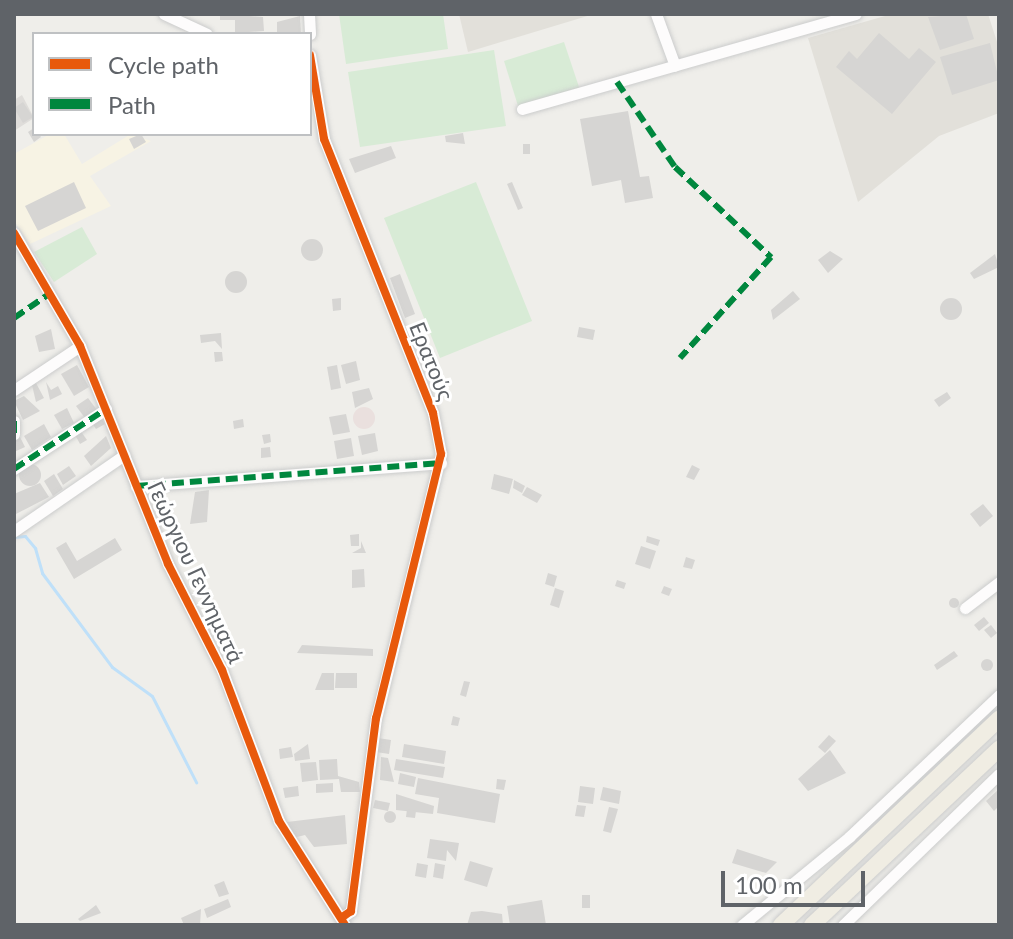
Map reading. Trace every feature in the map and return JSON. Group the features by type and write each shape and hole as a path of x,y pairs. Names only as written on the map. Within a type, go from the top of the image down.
{"highway":[{"path":"781,925 999,719"},
{"path":"812,925 999,749"}],"street":[{"path":"164,14 203,32"},
{"path":"656,14 675,66"},
{"path":"522,109 856,14"},
{"name":"Ερατούς","path":"312,67 324,139 433,413 441,463 376,718 351,911 343,921"},
{"name":"Γεώργιου Γεννηματά","path":"14,233 80,346 136,486 222,670 279,821 343,921"},
{"path":"14,390 80,346"},
{"path":"14,469 106,409"},
{"path":"14,531 124,455"},
{"path":"136,486 441,463"},
{"path":"965,608 999,582"},
{"path":"742,925 849,837 999,695"},
{"path":"843,925 999,774"}],"shaded area":[{"path":"459,14 594,14 468,52"},
{"path":"892,14 988,14 999,48 999,113 939,136 858,202 808,38"},
{"path":"22,95 32,119 14,131 14,100"},
{"path":"46,136 65,136 82,164 128,136 151,141 90,176 111,206 30,244 14,221 14,154"},
{"path":"364,407 372,410 375,418 372,426 364,429 356,426 353,418 356,410"}],"green space":[{"path":"339,14 443,14 448,49 346,64"},
{"path":"564,42 580,90 519,109 504,61"},
{"path":"494,50 506,126 360,147 348,72"},
{"path":"476,182 532,321 440,358 384,218"},
{"path":"82,227 97,254 54,282 34,252"}],"building":[{"path":"220,14 263,17 264,31 235,32 235,20 220,20"},
{"path":"966,14 974,39 940,50 928,17"},
{"path":"300,16 301,32 277,32 277,22"},
{"path":"879,33 909,59 919,48 936,62 892,114 836,67 849,51 857,59"},
{"path":"990,43 999,80 952,95 940,57"},
{"path":"23,102 32,118 23,123 14,108"},
{"path":"628,111 640,177 649,176 653,198 625,203 621,180 592,186 580,119"},
{"path":"32,129 32,136 41,137 34,142 28,132"},
{"path":"463,133 465,144 446,142 445,136"},
{"path":"142,136 146,142 134,149 129,139"},
{"path":"523,144 530,144 530,154 523,154"},
{"path":"391,146 396,158 355,173 349,159"},
{"path":"74,182 86,208 38,231 25,206"},
{"path":"512,182 523,208 518,210 507,184"},
{"path":"312,239 320,242 323,250 320,258 312,261 304,258 301,250 304,242"},
{"path":"830,251 843,259 828,273 818,260"},
{"path":"995,254 999,267 974,279 970,273"},
{"path":"236,271 244,274 247,282 244,290 236,293 228,290 225,282 228,274"},
{"path":"400,274 415,314 405,318 390,278"},
{"path":"793,291 800,299 773,320 771,310"},
{"path":"341,298 341,310 333,311 332,299"},
{"path":"951,298 959,301 962,309 959,317 951,320 943,317 940,309 943,301"},
{"path":"579,327 595,330 593,340 577,337"},
{"path":"51,329 55,349 39,352 35,336"},
{"path":"221,333 222,349 215,341 201,343 200,335"},
{"path":"214,352 222,352 223,361 215,362"},
{"path":"356,361 360,380 346,384 341,365"},
{"path":"77,365 89,387 74,396 61,374"},
{"path":"337,365 341,388 331,390 327,367"},
{"path":"46,382 51,390 58,386 62,394 50,400"},
{"path":"36,383 44,398 36,402 32,385"},
{"path":"369,388 373,399 355,408 352,392"},
{"path":"947,392 951,398 939,407 934,400"},
{"path":"24,396 40,411 23,420 14,401"},
{"path":"88,398 97,410 85,418 76,406"},
{"path":"67,408 74,423 62,429 54,415"},
{"path":"346,414 350,432 333,435 329,417"},
{"path":"99,415 105,424 96,429 90,420"},
{"path":"243,419 244,427 234,429 233,421"},
{"path":"44,424 51,437 32,450 24,436"},
{"path":"80,430 87,440 80,444 74,433"},
{"path":"375,433 378,451 362,455 358,436"},
{"path":"270,434 271,442 264,444 262,435"},
{"path":"19,435 25,447 14,452 14,438"},
{"path":"106,436 111,448 91,466 84,456"},
{"path":"351,438 354,456 337,459 334,441"},
{"path":"270,447 271,457 261,458 261,448"},
{"path":"26,464 34,464 41,475 34,486 26,486 19,479 19,471"},
{"path":"692,465 700,469 694,480 686,477"},
{"path":"69,466 76,476 63,485 57,474"},
{"path":"54,474 63,489 53,496 44,481"},
{"path":"494,474 513,479 509,494 491,489"},
{"path":"514,480 525,486 522,493 513,488"},
{"path":"40,483 49,497 14,515 14,494"},
{"path":"527,487 542,495 537,503 522,495"},
{"path":"209,490 207,522 190,524 195,492"},
{"path":"983,504 993,516 980,527 970,514"},
{"path":"359,534 359,546 351,546 350,535"},
{"path":"647,536 660,540 658,546 646,542"},
{"path":"115,538 122,550 74,579 56,548 66,542 77,561"},
{"path":"361,541 366,553 352,553 361,548"},
{"path":"641,546 656,551 650,569 635,564"},
{"path":"686,557 695,560 692,569 683,567"},
{"path":"364,569 365,587 352,588 352,570"},
{"path":"548,573 557,576 554,587 545,584"},
{"path":"617,580 626,583 624,589 615,586"},
{"path":"664,586 672,589 669,596 661,593"},
{"path":"555,588 564,591 559,608 550,605"},
{"path":"954,598 959,603 954,608 949,603"},
{"path":"984,617 989,623 979,631 974,625"},
{"path":"991,625 997,633 991,638 984,630"},
{"path":"302,645 373,649 373,656 297,653"},
{"path":"954,651 958,656 937,670 934,665"},
{"path":"987,659 993,665 987,671 981,665"},
{"path":"322,673 334,673 334,690 315,690"},
{"path":"336,673 357,673 357,688 335,688"},
{"path":"464,681 470,682 466,697 460,695"},
{"path":"453,716 460,718 458,726 451,725"},
{"path":"829,735 836,741 825,753 818,747"},
{"path":"378,738 391,740 389,754 376,752"},
{"path":"308,744 310,759 295,761 294,754"},
{"path":"404,744 446,751 444,764 402,757"},
{"path":"291,747 293,757 280,759 279,749"},
{"path":"830,750 846,773 808,791 798,779"},
{"path":"381,757 388,758 394,782 380,780"},
{"path":"337,759 338,776 359,782 360,792 341,792 339,779 320,780 319,760"},
{"path":"396,759 445,767 443,778 394,770"},
{"path":"316,762 318,780 302,782 300,763"},
{"path":"400,773 416,777 414,787 398,784"},
{"path":"418,778 500,794 495,823 437,813 439,798 415,794"},
{"path":"497,779 506,780 504,790 496,789"},
{"path":"333,783 333,792 316,793 316,784"},
{"path":"298,786 299,796 285,798 283,788"},
{"path":"580,786 595,788 593,804 578,802"},
{"path":"603,787 621,791 619,804 600,800"},
{"path":"999,789 999,806 994,811 986,801"},
{"path":"396,794 434,806 433,814 396,810"},
{"path":"375,800 390,803 388,811 373,808"},
{"path":"577,805 586,806 584,817 575,816"},
{"path":"609,807 618,809 611,833 603,831"},
{"path":"407,809 416,811 415,818 406,817"},
{"path":"390,811 396,817 390,823 384,817"},
{"path":"345,815 347,844 314,847 305,835 293,838 287,822"},
{"path":"430,839 459,843 456,861 447,850 446,861 427,858"},
{"path":"737,849 777,862 766,873 732,863"},
{"path":"470,861 493,868 487,887 464,880"},
{"path":"417,863 428,865 426,878 415,876"},
{"path":"435,863 445,865 443,879 433,877"},
{"path":"224,881 229,894 219,897 214,885"},
{"path":"582,895 590,895 590,908 582,908"},
{"path":"228,899 231,907 207,918 204,909"},
{"path":"542,900 546,925 510,925 507,906"},
{"path":"96,905 101,913 80,921 78,919"},
{"path":"201,909 200,925 184,925 181,918"},
{"path":"471,912 502,914 503,925 467,925"}],"waterway":[{"path":"14,537 25,536 35,548 42,573 112,667 152,696 196,782"}],"marked path":[{"path":"617,82 675,167 771,257 680,358"},
{"path":"14,318 52,292"},
{"path":"14,469 106,409"},
{"path":"14,421 14,434"},
{"path":"136,486 441,463"}],"cycle path":[{"path":"312,67 324,139 433,413 441,454 376,718 351,911 341,918"},
{"path":"14,233 80,346 168,564 222,670 279,821 345,925"}]}
